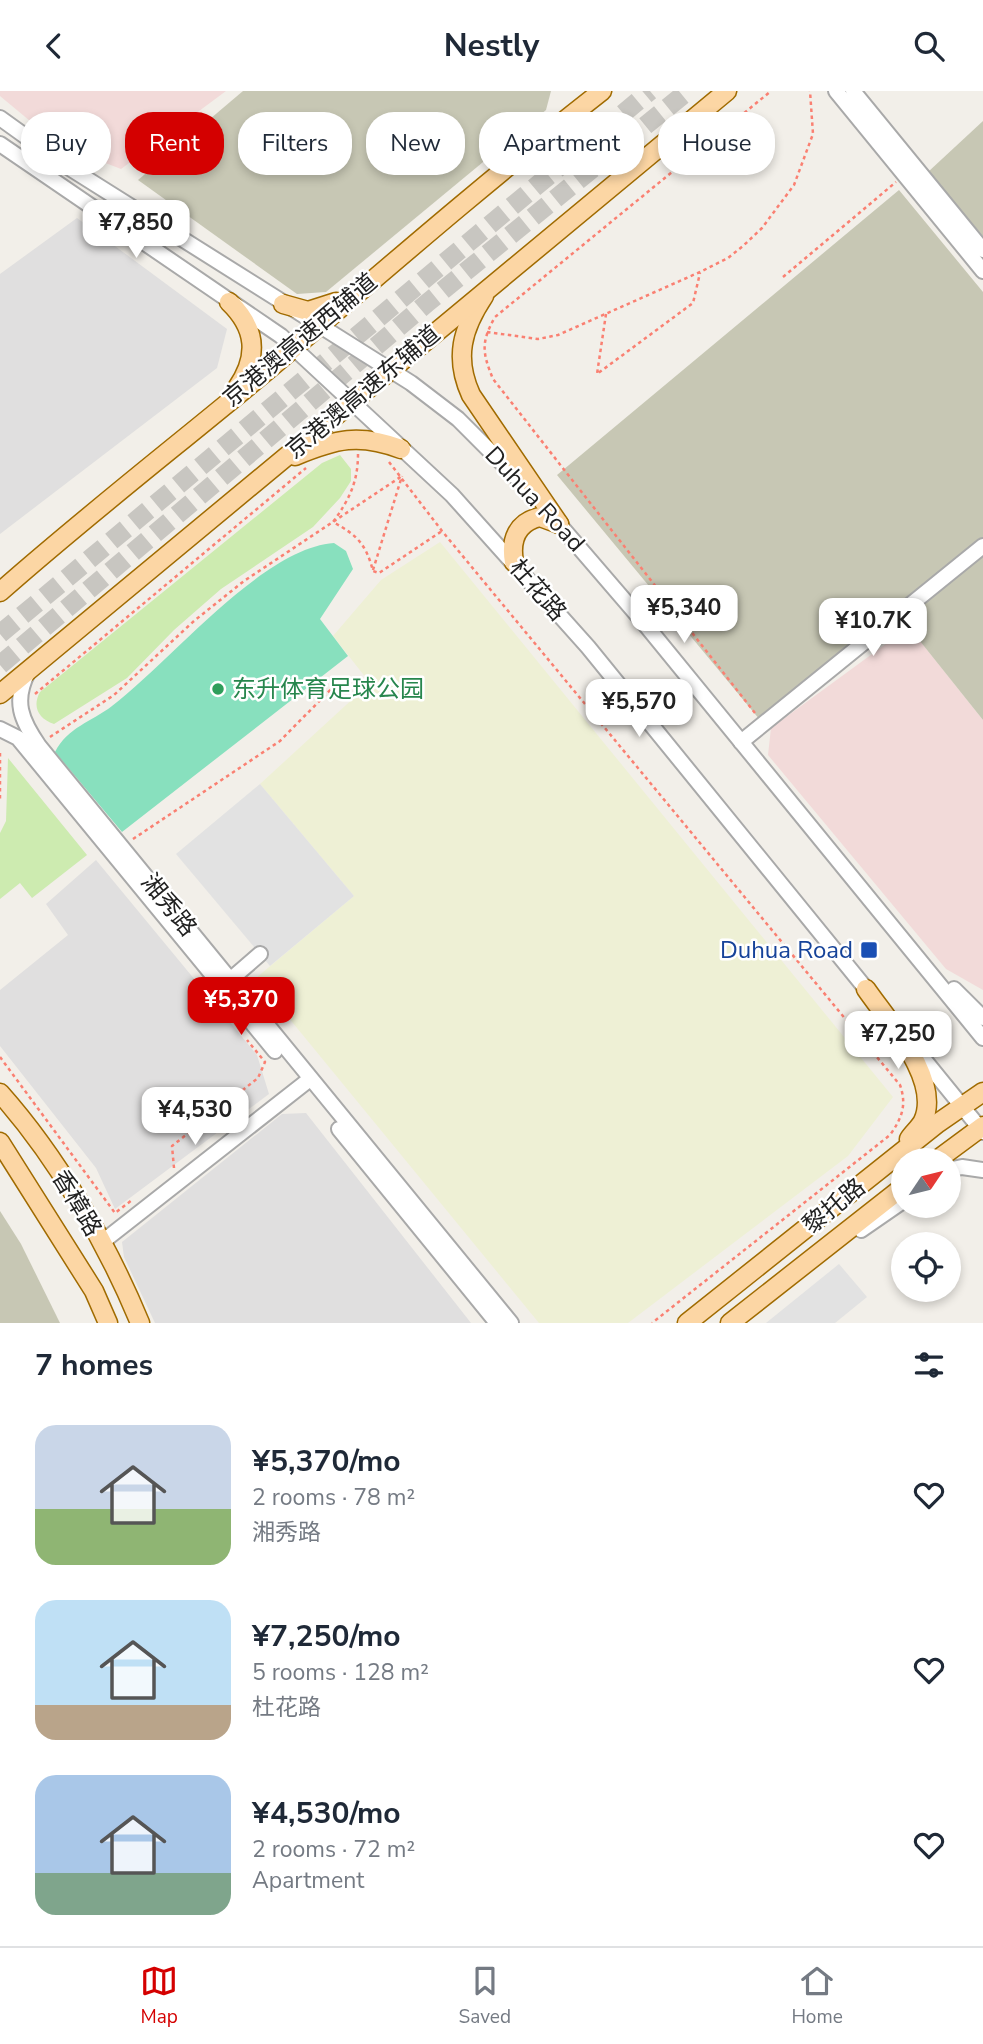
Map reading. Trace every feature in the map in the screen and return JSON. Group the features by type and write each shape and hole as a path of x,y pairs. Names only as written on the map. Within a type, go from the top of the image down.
{"main road":[{"name":"京港澳高速西辅道","path":"0,592 101,504 602,91"},
{"name":"京港澳高速东辅道","path":"0,694 496,279 727,91"},
{"path":"496,279 466,325 460,352 463,378 483,413 559,524"},
{"path":"283,304 298,309 318,310 363,286"},
{"path":"227,402 241,383 253,352 251,331 229,302"},
{"path":"273,467 340,440 372,439 401,449"},
{"path":"514,562 513,541 523,524 540,517 559,524"},
{"path":"866,989 912,1055 927,1091 923,1121 902,1148"},
{"name":"黎托路","path":"907,1148 983,1092"},
{"name":"香樟路","path":"0,1093 32,1129 120,1274 140,1323"},
{"path":"954,1148 982,1129"},
{"name":"香樟路","path":"0,1142 94,1291 108,1323"},
{"name":"黎托路","path":"687,1323 891,1160"},
{"name":"黎托路","path":"730,1323 891,1197"}],"street":[{"path":"836,91 983,271"},
{"path":"853,91 983,250"},
{"name":"Duhua Road","path":"0,118 68,167 390,370 457,419 559,524 983,1038"},
{"name":"杜花路","path":"0,144 294,346 351,403 452,495 514,562 982,1129"},
{"path":"741,742 983,546"},
{"name":"湘秀路","path":"28,670 18,699 24,724 230,980 306,1082 497,1323"},
{"name":"湘秀路","path":"0,729 18,738 511,1323"},
{"path":"905,942 926,958 983,1018"},
{"path":"230,980 260,954"},
{"path":"101,1243 306,1082"},
{"path":"961,1167 983,1170"},
{"path":"834,1243 855,1234 891,1209"}],"path":[{"path":"763,724 493,379 484,338 495,317 771,91"},
{"path":"487,332 538,339 558,335 728,258 762,228 794,185 813,134 810,91"},
{"path":"783,277 899,180"},
{"path":"606,314 597,374 693,303 700,272"},
{"path":"480,366 488,366"},
{"path":"333,522 351,498 358,471 358,453 347,452"},
{"path":"386,460 402,476 442,531 900,1085 905,1101 898,1123 890,1135 652,1323"},
{"path":"30,703 51,679 313,463"},
{"path":"49,737 114,695 194,621 244,581 402,476"},
{"path":"373,571 402,476"},
{"path":"333,522 358,535 368,553 373,571"},
{"path":"373,571 379,573 442,531"},
{"path":"122,847 280,741 342,678"},
{"path":"42,730 57,748"},
{"path":"0,753 0,800"},
{"path":"166,1175 176,1167 172,1146 258,1078 265,1062 247,1040"},
{"path":"0,1057 115,1213 135,1198"}],"shaded area":[{"path":"0,91 226,91 198,112 125,112 125,166 121,169 111,165 111,112 21,113 0,96"},
{"path":"243,91 551,91 544,112 479,112 479,165 326,292 297,294 138,180 144,175 224,175 224,112 218,112"},
{"path":"983,121 983,236 928,172"},
{"path":"899,190 983,292 983,720 892,606 760,720 557,475"},
{"path":"77,218 227,329 217,368 0,534 0,274"},
{"path":"440,542 893,1097 848,1156 628,1323 539,1323 256,978 354,896 260,784 370,683 333,636 381,580"},
{"path":"909,627 983,720 983,990 946,969 768,755 771,728"},
{"path":"260,784 354,896 270,966 176,854"},
{"path":"96,860 257,1055 269,1094 115,1209 96,1168 0,1046 0,990 68,935 46,904"},
{"path":"306,1113 471,1323 155,1323 124,1257 122,1242 282,1114"},
{"path":"0,1211 21,1244 60,1323 0,1323"},
{"path":"839,1264 867,1297 835,1323 766,1323"}],"green space":[{"path":"340,455 351,469 351,481 340,498 313,527 221,589 174,630 127,678 54,724 40,715 37,702 40,692 322,463"},
{"name":"东升体育足球公园","path":"334,543 346,551 353,569 320,619 348,656 122,832 55,752 60,744 73,731 112,706 135,687 247,585 277,564 306,550"},
{"path":"8,758 87,855 32,898 20,883 0,899 0,833 6,821"}],"tunnel":[{"path":"0,634 650,91"},
{"path":"0,665 427,303 688,91"}],"place":[{"name":"东升体育足球公园","path":"218,689"},
{"name":"Duhua Road","path":"869,950"}]}
